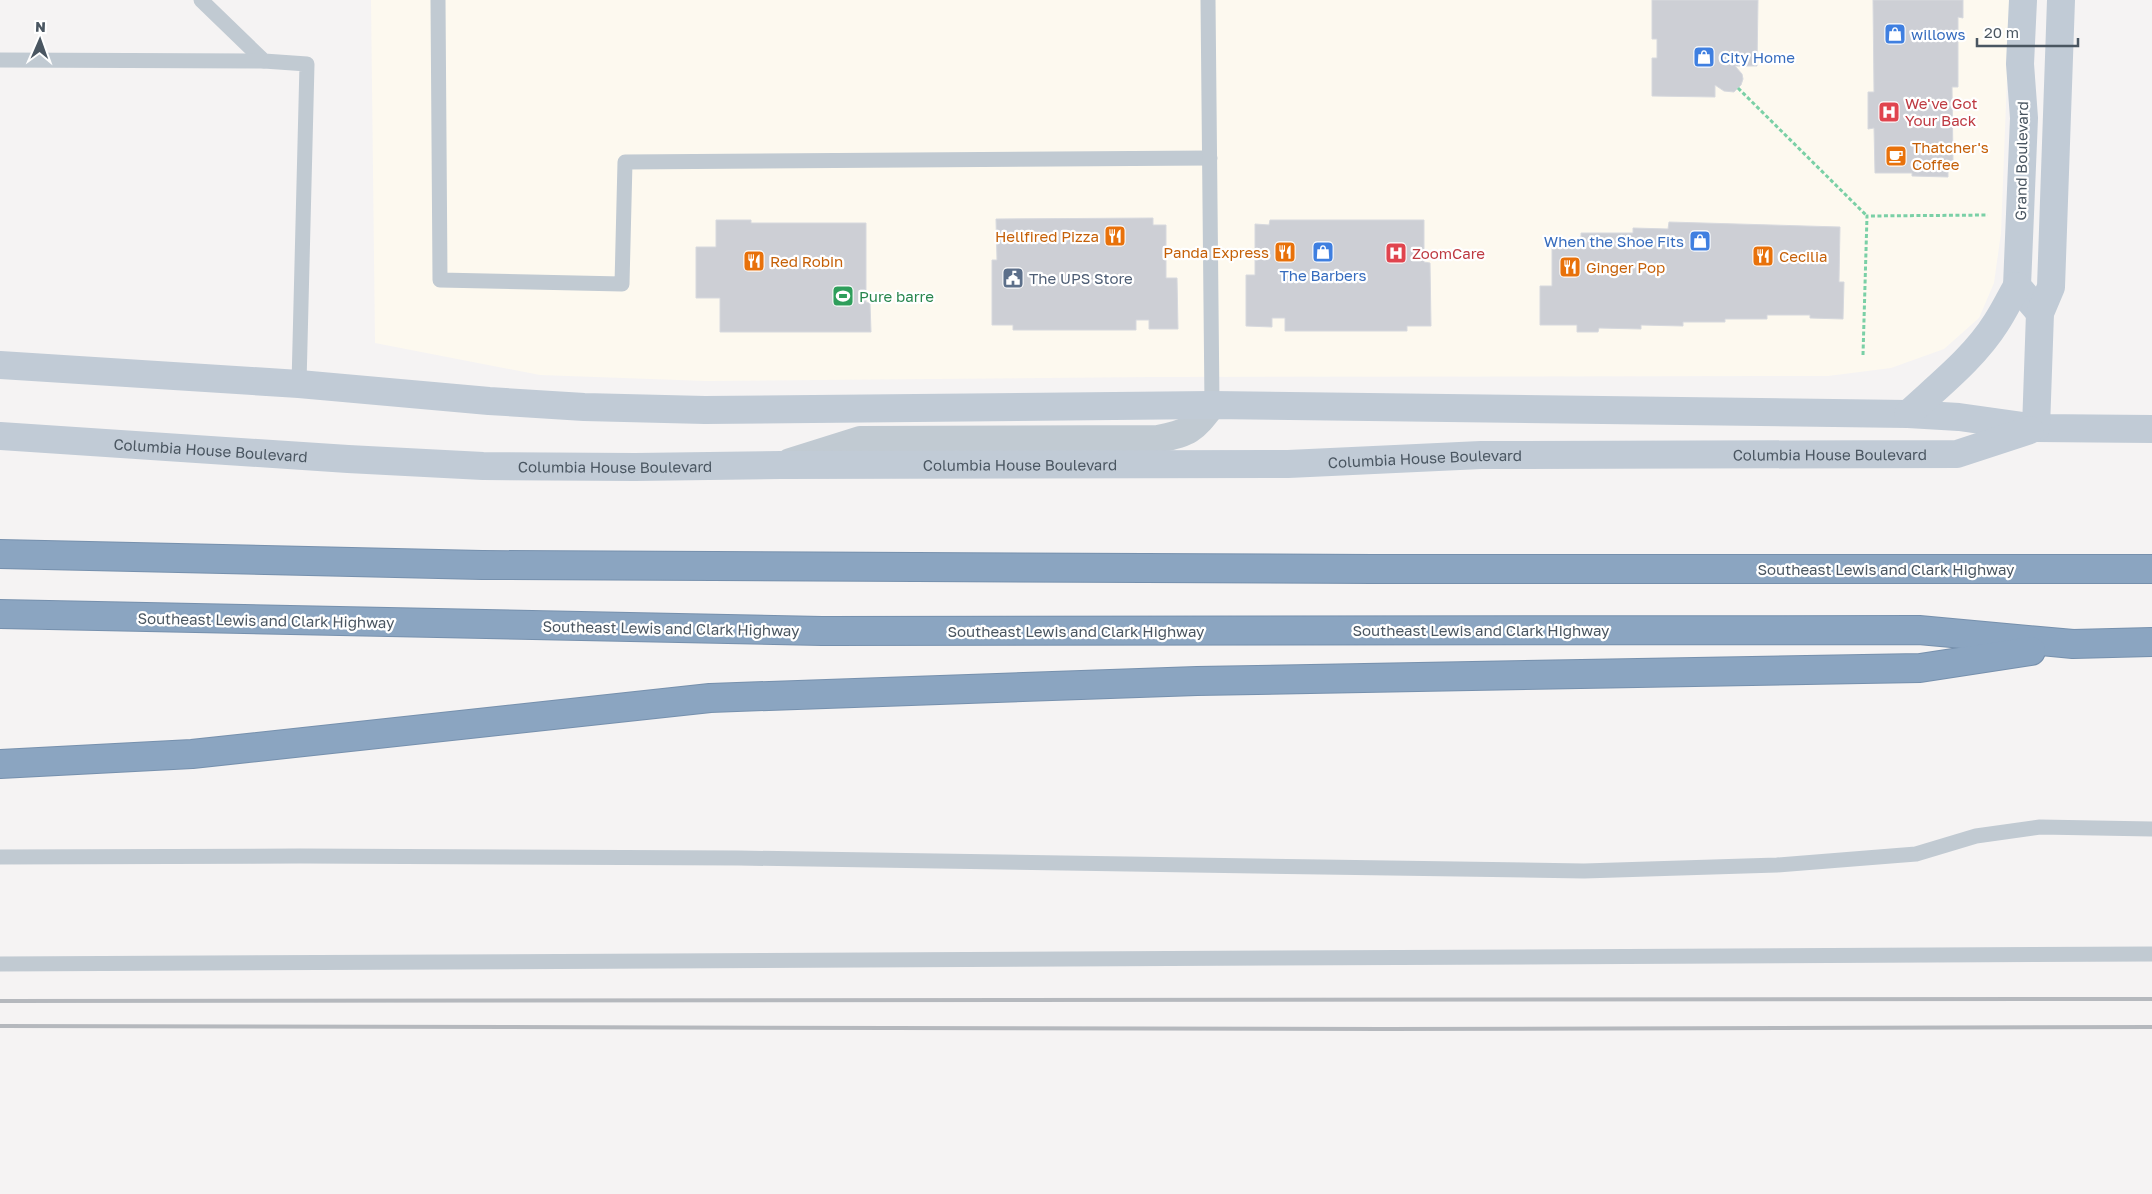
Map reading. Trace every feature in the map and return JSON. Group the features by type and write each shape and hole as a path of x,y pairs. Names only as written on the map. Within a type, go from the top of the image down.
{"highway":[{"name":"Southeast Lewis and Clark Highway","path":"0,554 492,565 1363,569 2152,569"},
{"name":"Southeast Lewis and Clark Highway","path":"0,614 822,631 1919,630 2073,644 2152,642"},
{"path":"0,764 192,754 710,698 1197,681 1920,668 2073,644"}],"main road":[{"name":"Grand Boulevard","path":"2016,286 2024,118 2020,64 2023,0"},
{"path":"2036,428 2040,313 2052,287 2062,0"},
{"path":"1908,414 1982,341 1996,324 2016,286 2040,313"},
{"name":"Columbia House Boulevard","path":"0,365 299,384 488,401 593,408 715,410 1212,405 1908,414 1959,417 2036,428 2152,429"},
{"name":"Columbia House Boulevard","path":"0,436 483,466 635,467 1288,464 1481,454 1957,454 2036,428"}],"street":[{"path":"781,465 860,440 1158,439 1183,434 1199,422 1212,405"}],"lane":[{"path":"201,0 264,61"},
{"path":"438,0 440,280 622,284 625,162 1210,158"},
{"path":"1208,0 1212,405"},
{"path":"0,60 264,61 307,64 299,384"},
{"path":"0,857 729,858 1584,871 1777,866 1916,854 1976,836 2040,827 2152,830"},
{"path":"0,964 2152,954"}],"path":[{"path":"1738,88 1866,216 1994,215"},
{"path":"1863,355 1866,216"}],"shaded area":[{"path":"371,0 2010,0 2001,233 1994,283 1979,318 1944,349 1891,368 1828,376 1153,377 706,381 540,375 375,343"}],"building":[{"path":"1652,0 1758,0 1757,66 1735,66 1742,74 1743,79 1741,85 1734,92 1724,91 1715,85 1715,97 1652,96 1652,58 1657,58 1657,39 1652,39"},
{"path":"1873,0 1963,0 1963,18 1958,17 1958,87 1952,87 1953,161 1948,161 1948,177 1912,176 1912,173 1875,173 1874,128 1868,129 1868,92 1874,92"},
{"path":"1153,218 1153,225 1166,225 1166,278 1177,278 1178,329 1149,329 1149,320 1136,320 1136,330 1013,330 1013,325 992,325 992,260 997,260 996,219"},
{"path":"716,220 751,220 751,223 866,223 866,302 870,303 871,332 720,332 720,298 696,298 696,247 716,247"},
{"path":"1270,220 1424,220 1424,262 1430,263 1431,326 1407,326 1407,331 1285,331 1285,318 1272,318 1272,327 1246,326 1246,275 1255,275 1255,224 1269,225"},
{"path":"1669,222 1840,227 1839,282 1844,282 1843,319 1810,318 1810,315 1767,315 1767,319 1683,322 1683,326 1641,325 1641,329 1599,328 1598,332 1577,332 1577,325 1540,325 1540,286 1552,286 1552,241 1581,241 1581,233 1633,233 1633,228 1668,229"}],"railway":[{"path":"0,1001 2152,999"},
{"path":"0,1026 1384,1029 2152,1027"}],"place":[{"name":"willows","path":"1895,34"},
{"name":"City Home","path":"1704,57"},
{"name":"We've Got Your Back","path":"1889,112"},
{"name":"Thatcher's Coffee","path":"1896,156"},
{"name":"Hellfired Pizza","path":"1115,236"},
{"name":"When the Shoe Fits","path":"1700,241"},
{"name":"Panda Express","path":"1285,252"},
{"name":"The Barbers","path":"1323,252"},
{"name":"ZoomCare","path":"1396,253"},
{"name":"Cecilia","path":"1763,256"},
{"name":"Red Robin","path":"754,261"},
{"name":"Ginger Pop","path":"1570,267"},
{"name":"The UPS Store","path":"1013,278"},
{"name":"Pure barre","path":"843,296"}]}
